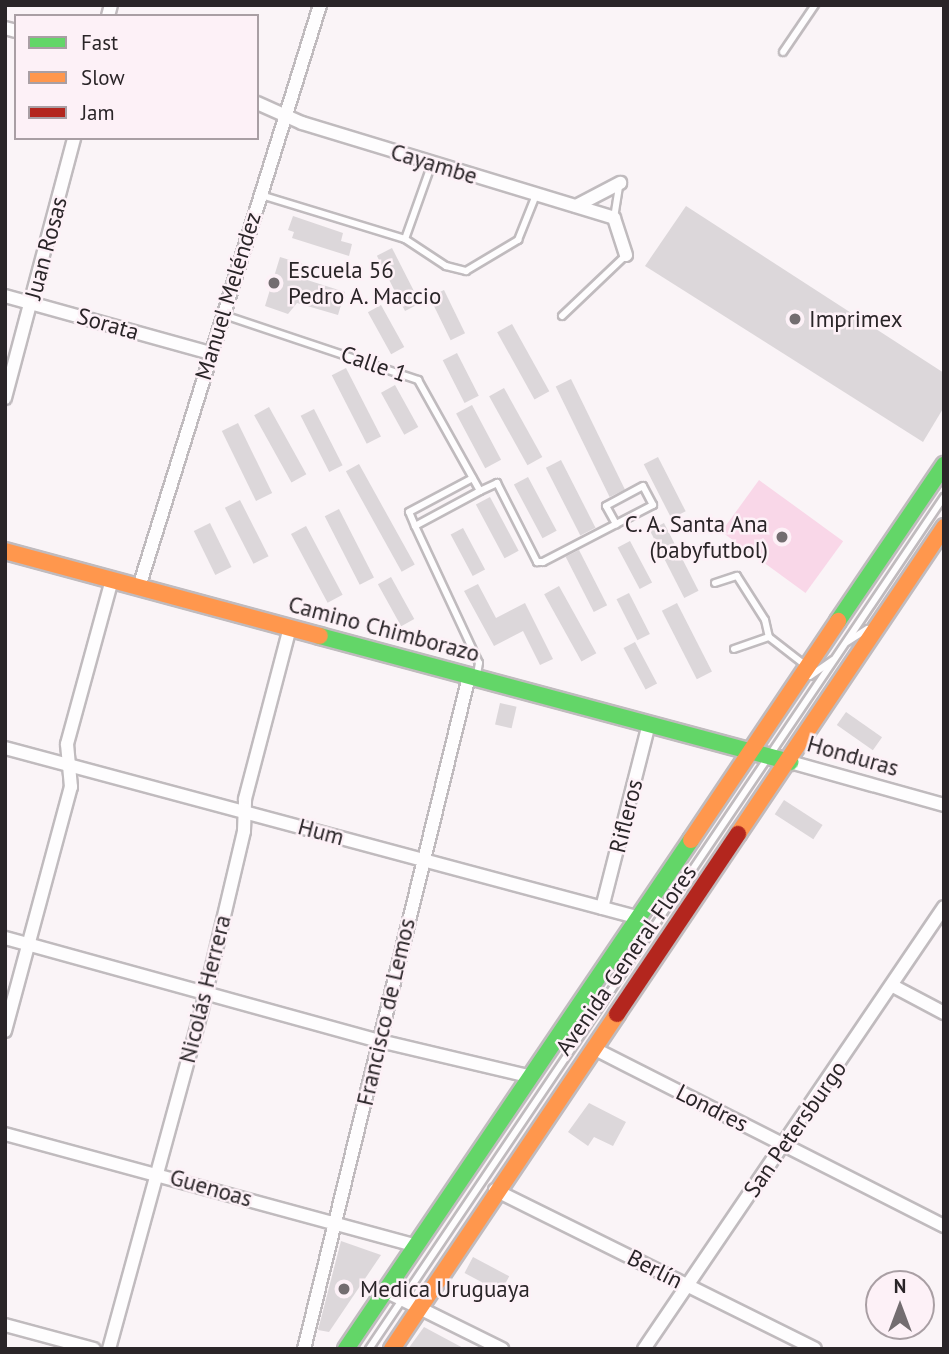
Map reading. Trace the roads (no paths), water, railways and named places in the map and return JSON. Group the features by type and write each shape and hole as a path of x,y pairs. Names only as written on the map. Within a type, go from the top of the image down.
{"main road":[{"name":"Avenida General Flores","path":"346,1349 944,465"},
{"name":"Avenida General Flores","path":"392,1349 495,1190 790,762 944,527"},
{"name":"Camino Chimborazo","path":"5,551 751,750"},
{"name":"Honduras","path":"751,750 790,762"},
{"path":"685,915 695,883 763,781 769,755"}],"street":[{"name":"Manuel Meléndez","path":"139,587 320,5"},
{"name":"Cayambe","path":"259,104 432,163 614,218"},
{"name":"Juan Rosas","path":"5,398 73,140"},
{"path":"576,206 620,183"},
{"path":"614,218 626,255"},
{"name":"Sorata","path":"5,296 211,353"},
{"path":"5,1031 71,787 67,744 112,580"},
{"name":"Nicolás Herrera","path":"109,1349 244,831 244,811 258,741 290,628"},
{"name":"Francisco de Lemos","path":"304,1349 422,859 473,677"},
{"name":"Rifleros","path":"603,908 649,723"},
{"name":"Hum","path":"5,748 636,917"},
{"name":"Honduras","path":"790,762 944,805"},
{"name":"San Petersburgo","path":"644,1349 685,1285 785,1145 944,906"},
{"path":"5,938 380,1041 532,1077"},
{"path":"892,986 944,1013"},
{"name":"Londres","path":"593,1048 944,1226"},
{"name":"Guenoas","path":"5,1134 157,1173 417,1246"},
{"name":"Berlín","path":"495,1190 815,1349"},
{"path":"385,1291 502,1349"},
{"path":"5,1325 94,1349"}],"lane":[{"path":"783,52 815,5"},
{"path":"405,239 432,163"},
{"path":"614,218 620,183"},
{"path":"259,195 405,239 446,266 466,271 519,240 536,195"},
{"path":"562,316 626,255"},
{"name":"Calle 1","path":"222,315 418,380 480,491"},
{"path":"473,478 409,512 479,663 473,677"},
{"path":"415,526 497,483 537,562 616,524 653,505 643,486 606,506 616,524"},
{"name":"Avenida General Flores","path":"369,1349 944,497"},
{"path":"715,583 737,576 765,620 769,637 807,666"},
{"name":"Avenida General Flores","path":"845,643 865,631 881,607 897,597"},
{"path":"734,649 769,637"},
{"name":"Avenida General Flores","path":"751,750 770,734 813,672 834,659"},
{"name":"Avenida General Flores","path":"636,917 648,915 673,881 689,874"}],"place":[{"name":"Escuela 56 Pedro A. Maccio","path":"274,283"},
{"name":"Imprimex","path":"795,319"},
{"name":"C. A. Santa Ana (babyfutbol)","path":"782,537"},
{"name":"Medica Uruguaya","path":"344,1289"}]}
